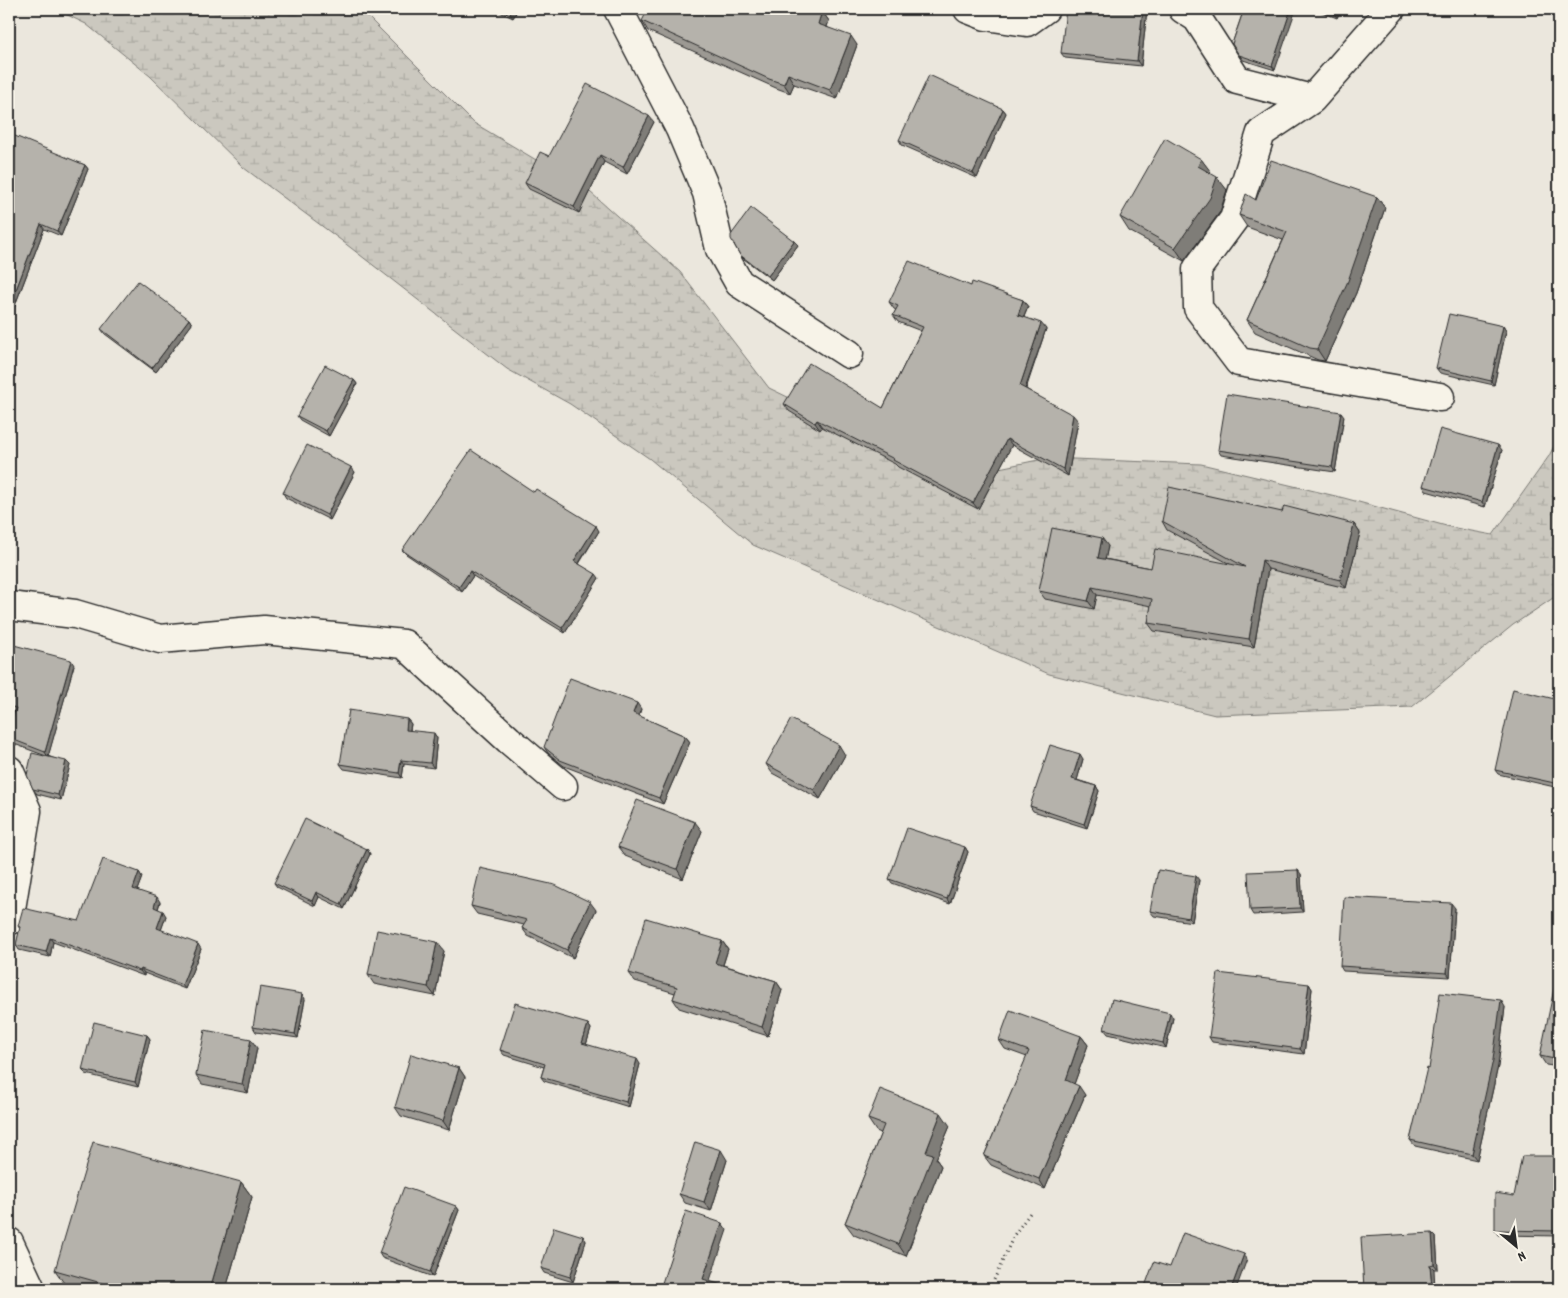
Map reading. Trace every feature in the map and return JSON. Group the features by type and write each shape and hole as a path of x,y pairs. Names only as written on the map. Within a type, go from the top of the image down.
{"street":[{"path":"618,9 680,129 707,192 720,249 739,283 849,354"},
{"path":"968,9 986,16 1026,22 1045,9"},
{"path":"1183,9 1197,18 1237,80 1312,99"},
{"path":"1391,9 1312,99 1261,133 1234,219 1198,269 1198,308 1238,362 1440,397"},
{"path":"9,606 75,614 160,640 264,630 404,644 509,740 564,786"},
{"path":"9,770 26,811 9,921"},
{"path":"9,1242 31,1289"}],"path":[{"path":"990,1289 1014,1235 1030,1214"}],"green space":[{"path":"55,9 360,9 474,123 590,192 680,272 769,388 856,430 965,475 1048,458 1201,464 1344,498 1450,527 1493,535 1549,456 1559,436 1559,594 1513,625 1412,707 1215,715 1049,674 753,545 650,459 570,404 507,369 342,241 244,168 150,76 86,24"}],"building":[{"path":"499,9 512,9 510,14"},
{"path":"648,9 815,9 822,11 818,24 851,36 830,90 788,74 784,84 769,79 642,21"},
{"path":"1066,9 1143,9 1137,61 1061,53"},
{"path":"1244,9 1291,9 1272,66 1239,55 1232,44"},
{"path":"1322,9 1336,9 1334,13"},
{"path":"929,75 1003,109 973,173 899,140"},
{"path":"587,84 649,116 623,167 600,155 574,207 525,183 540,152 549,156"},
{"path":"10,134 85,165 57,231 41,224 9,308 9,137"},
{"path":"1165,138 1201,159 1198,166 1217,177 1210,198 1175,248 1120,217"},
{"path":"1271,160 1377,197 1348,281 1317,349 1310,348 1247,320 1287,232 1239,215 1246,194 1256,200"},
{"path":"751,208 794,241 768,276 740,255 731,239 731,235"},
{"path":"909,261 971,286 972,282 1023,300 1018,315 1041,323 1020,386 1073,415 1063,469 1007,439 973,503 894,459 817,420 815,423 784,404 809,363 883,408 923,327 893,315 898,306 889,302"},
{"path":"138,281 189,319 152,368 101,329"},
{"path":"1449,314 1503,326 1491,381 1436,368"},
{"path":"325,365 354,380 326,431 297,416"},
{"path":"1227,394 1341,412 1332,467 1218,450"},
{"path":"1440,429 1498,445 1482,502 1423,486"},
{"path":"307,445 351,467 327,515 283,493"},
{"path":"471,450 534,492 536,489 596,526 574,561 596,574 562,628 470,571 459,587 402,550"},
{"path":"1169,487 1282,512 1284,506 1354,524 1340,580 1262,560 1249,639 1148,623 1152,599 1092,587 1088,601 1039,591 1052,528 1102,538 1098,558 1151,568 1155,549 1245,567 1162,521"},
{"path":"10,644 71,660 45,752 9,738 9,727 16,708 9,706"},
{"path":"570,678 637,703 633,713 685,736 659,798 560,760 544,747"},
{"path":"1513,689 1559,700 1559,784 1495,770"},
{"path":"349,710 407,719 406,730 434,733 430,763 401,760 399,773 340,764"},
{"path":"791,719 839,745 814,790 766,764"},
{"path":"1050,745 1080,754 1072,779 1096,786 1084,824 1030,806"},
{"path":"32,753 66,761 58,795 33,789 27,775"},
{"path":"637,800 695,822 677,869 618,847"},
{"path":"305,819 367,849 341,904 316,892 312,901 274,883"},
{"path":"907,828 965,847 947,899 889,879"},
{"path":"103,859 139,872 133,889 157,897 154,907 163,911 157,928 198,944 182,985 50,938 46,952 16,945 20,927 18,926 23,908 79,921"},
{"path":"480,868 555,885 590,902 567,950 522,928 527,920 471,906"},
{"path":"1158,870 1196,876 1189,918 1150,911"},
{"path":"1298,870 1300,908 1250,910 1248,872"},
{"path":"1344,897 1451,903 1447,973 1340,966"},
{"path":"646,918 722,941 715,963 776,981 762,1027 673,999 677,987 629,973"},
{"path":"377,930 437,942 428,987 368,975"},
{"path":"1218,973 1309,984 1300,1049 1209,1037"},
{"path":"1555,984 1559,984 1559,1060 1540,1056"},
{"path":"260,987 302,994 295,1034 253,1027"},
{"path":"1440,993 1501,1000 1493,1060 1472,1154 1410,1140 1427,1068 1429,1069"},
{"path":"1112,999 1170,1013 1163,1043 1104,1029"},
{"path":"515,1003 588,1024 582,1043 637,1059 626,1102 541,1077 545,1064 500,1050"},
{"path":"1010,1010 1081,1036 1066,1080 1079,1086 1039,1179 984,1156 1029,1051 999,1040"},
{"path":"94,1022 147,1035 135,1082 82,1070"},
{"path":"205,1030 251,1039 242,1084 196,1075"},
{"path":"411,1054 459,1068 443,1121 395,1107"},
{"path":"880,1089 941,1113 926,1152 933,1154 898,1244 845,1223 884,1125 868,1119"},
{"path":"93,1142 241,1182 210,1289 123,1289 55,1270"},
{"path":"695,1142 721,1150 704,1202 679,1194"},
{"path":"1522,1156 1559,1156 1559,1231 1495,1230 1495,1193 1514,1196"},
{"path":"404,1187 456,1206 430,1272 379,1253"},
{"path":"686,1211 722,1223 703,1279 734,1289 660,1289"},
{"path":"554,1227 583,1236 570,1277 541,1268"},
{"path":"1183,1233 1244,1254 1231,1289 1144,1289 1154,1262 1170,1267"},
{"path":"1432,1233 1434,1264 1430,1265 1432,1289 1364,1289 1361,1237"},
{"path":"1030,1285 1040,1289 1029,1289"}]}
